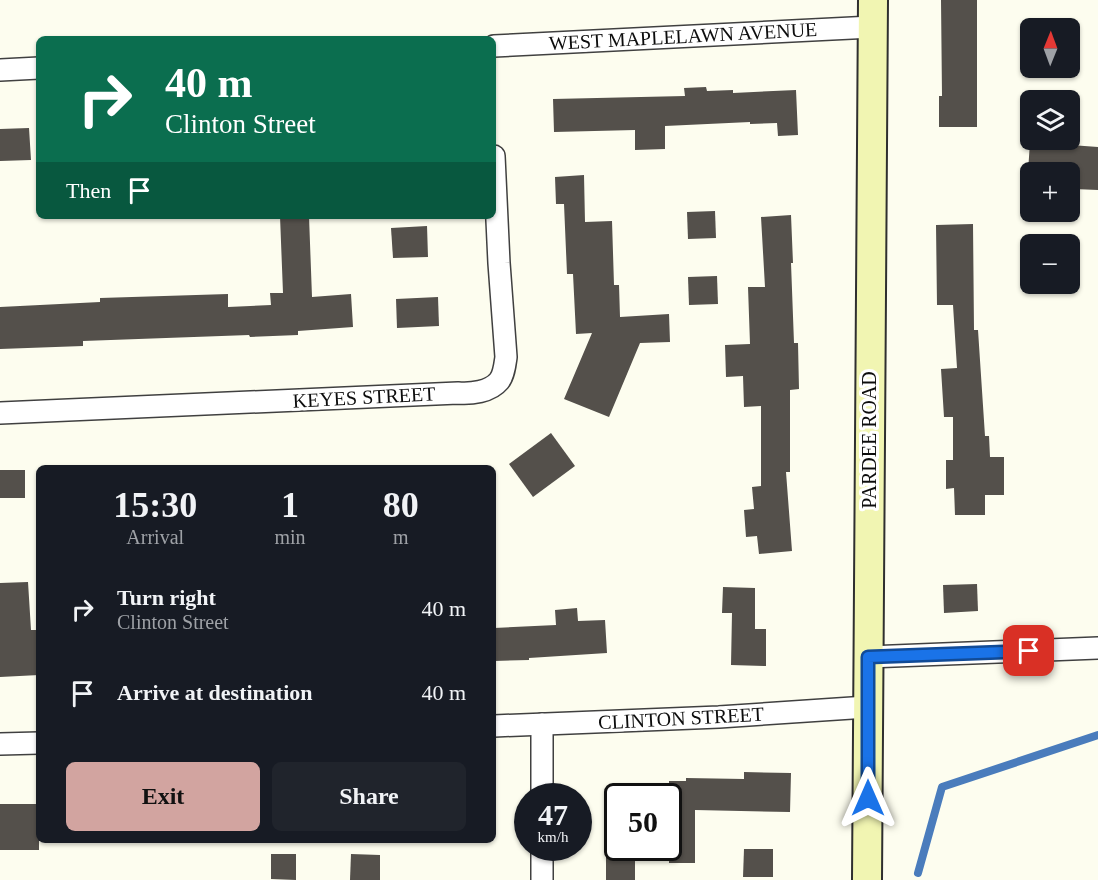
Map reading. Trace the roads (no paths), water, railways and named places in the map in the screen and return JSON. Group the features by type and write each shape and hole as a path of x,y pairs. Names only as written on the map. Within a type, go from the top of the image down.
{"main road":[{"name":"PARDEE ROAD","path":"867,880 872,13"}],"street":[{"name":"WEST MAPLELAWN AVENUE","path":"496,46 872,13"},
{"path":"0,70 36,68"},
{"name":"KEYES STREET","path":"0,414 446,393 470,394 484,390 499,381 506,357 496,199"},
{"path":"868,657 1098,648"},
{"name":"CLINTON STREET","path":"496,726 719,717 867,707"},
{"path":"542,724 542,783"},
{"path":"0,744 36,742"},
{"path":"542,861 542,880"}],"waterway":[{"path":"918,873 942,787 1098,735"}]}
